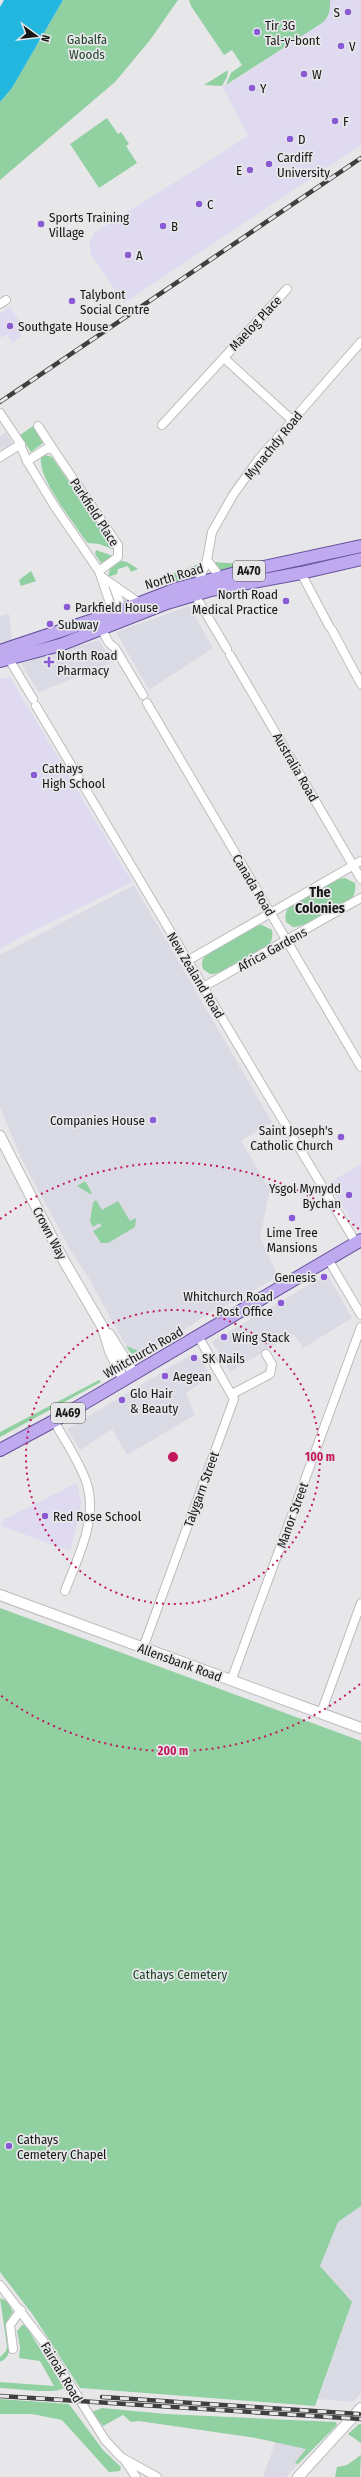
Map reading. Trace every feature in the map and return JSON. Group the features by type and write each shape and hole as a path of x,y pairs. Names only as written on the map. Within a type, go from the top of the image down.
{"main road":[{"name":"North Road","path":"3,657 102,630 138,602 198,583 361,546"},
{"name":"North Road","path":"3,657 120,616 195,595 359,562"},
{"name":"Whitchurch Road","path":"0,1450 54,1421 358,1242"}],"street":[{"name":"Maelog Place","path":"162,424 287,289"},
{"name":"Mynachdy Road","path":"198,583 207,560 212,532 220,516 258,460 361,342"},
{"name":"Maelog Place","path":"224,358 292,420"},
{"path":"0,413 21,444 27,461 77,542 87,551 120,616"},
{"name":"Parkfield Place","path":"38,426 118,545 118,557 100,574"},
{"path":"0,457 21,444"},
{"path":"27,461 46,449 53,449"},
{"path":"207,560 220,577"},
{"path":"301,573 361,684"},
{"path":"100,574 114,586 138,602"},
{"path":"114,586 120,616"},
{"name":"Australia Road","path":"195,595 361,880"},
{"name":"Canada Road","path":"102,630 109,643 115,648 361,1067"},
{"name":"New Zealand Road","path":"3,657 34,703 187,961 358,1242"},
{"path":"187,961 361,861"},
{"name":"Africa Gardens","path":"203,987 361,898"},
{"name":"Crown Way","path":"0,1136 64,1261 103,1328 110,1351 129,1377"},
{"path":"328,1259 361,1315"},
{"name":"Manor Street","path":"232,1681 361,1327"},
{"path":"198,1336 232,1394 270,1374 272,1364 266,1354"},
{"name":"Talygarn Street","path":"143,1648 234,1399 232,1394"},
{"path":"54,1421 83,1477 89,1501 87,1531 65,1592"},
{"name":"Allensbank Road","path":"0,1595 361,1728"},
{"path":"320,1713 361,1603"},
{"name":"Fairoak Road","path":"0,2285 44,2341 105,2440 124,2459 136,2477"},
{"path":"13,2349 10,2324 21,2310"},
{"path":"298,2477 361,2408"},
{"name":"Fairoak Road","path":"124,2459 132,2461 157,2477"}],"shaded area":[{"name":"Cardiff University","path":"330,0 361,0 361,145 124,303 91,255 89,244 94,233 248,136 222,86 231,83 322,23 330,9"},
{"name":"Southgate House","path":"10,307 21,324 17,328 22,336 12,343 7,334 0,338 0,313"},
{"path":"6,432 12,443 0,450 0,436"},
{"path":"189,606 213,648 149,690 116,632"},
{"path":"9,614 12,640 0,642 0,616"},
{"path":"99,640 113,662 39,692 24,669 22,663"},
{"name":"Cathays High School","path":"10,677 132,882 0,949 0,679"},
{"path":"134,885 272,1122 241,1141 270,1190 260,1237 278,1276 238,1300 211,1312 147,1354 126,1346 87,1275 72,1253 21,1158 0,1107 0,955"},
{"name":"Ysgol Mynydd Bychan","path":"361,1164 361,1228 357,1230 329,1183"},
{"path":"327,1274 352,1318 303,1348 294,1334 230,1372 212,1342"},
{"path":"196,1352 211,1376 186,1393 195,1415 127,1455 112,1429 80,1450 67,1429"},
{"name":"Red Rose School","path":"77,1483 81,1502 80,1513 70,1551 1,1526 3,1520"},
{"path":"361,2206 361,2393 353,2402 318,2399 352,2303 320,2266 338,2222"},
{"path":"276,2441 312,2449 286,2477 263,2477"}],"green space":[{"name":"Gabalfa Woods","path":"63,0 178,0 150,40 115,82 0,180 0,102 12,88"},
{"name":"Tir 3G Tal-y-bont","path":"189,0 330,0 330,7 328,15 322,23 226,85 231,73 242,65 232,50 224,55 191,6"},
{"path":"228,70 227,77 222,86 204,85"},
{"path":"107,118 118,134 121,132 129,144 126,146 137,163 99,188 70,144"},
{"path":"33,426 43,443 31,452 20,435"},
{"path":"45,455 52,457 115,550 99,544 88,543 83,537 50,487 41,466 41,458"},
{"path":"96,550 113,556 101,563 95,554"},
{"path":"261,560 261,564 222,571 219,570 213,562 243,564"},
{"path":"121,561 127,562 138,569 131,572 128,566 118,569 117,574 108,577 110,569"},
{"path":"202,563 195,578 179,583 169,578 176,572"},
{"path":"31,571 36,581 21,586 19,580"},
{"path":"345,878 355,883 354,895 348,902 305,924 293,927 286,922 285,916 287,910 297,901 332,882"},
{"path":"262,925 272,930 271,942 265,949 240,963 215,974 210,974 203,969 203,960 210,950 241,932"},
{"path":"85,1181 92,1193 90,1194 77,1186"},
{"path":"96,1200 102,1210 118,1201 130,1221 136,1218 135,1227 108,1243 101,1243 93,1231 102,1226 99,1223 93,1227 90,1221 93,1203"},
{"path":"126,1346 147,1354 137,1356 132,1354"},
{"path":"99,1380 101,1382 0,1437 0,1432"},
{"name":"Cathays Cemetery","path":"0,1608 361,1741 361,2206 338,2222 320,2266 352,2302 315,2406 80,2388 33,2315 0,2272"},
{"path":"0,2298 7,2301 13,2312 7,2325 10,2349 9,2354 0,2362 0,2357 6,2351 7,2346"},
{"path":"23,2324 28,2329 64,2388 52,2391 43,2391 0,2388 0,2382 54,2386 40,2361 19,2358 20,2347 17,2331"},
{"path":"0,2399 69,2404 103,2450 121,2467 120,2471 109,2472 62,2420 32,2414 0,2414"},
{"path":"102,2408 166,2414 336,2422 337,2425 298,2464 295,2463 306,2449 256,2438 139,2421 131,2422 123,2415 103,2426 92,2412"},
{"path":"359,2424 361,2424 361,2443 348,2434"},
{"path":"361,2455 360,2477 335,2477 337,2467 347,2465"}],"water":[{"path":"4,0 63,0 12,88 0,102 0,7"}],"railway":[{"path":"0,402 361,158"},
{"path":"0,2396 361,2419"},
{"path":"102,2397 359,2414"}],"place":[{"name":"S","path":"348,12"},
{"name":"Tir 3G Tal-y-bont","path":"257,32"},
{"name":"V","path":"341,46"},
{"name":"W","path":"304,74"},
{"name":"Y","path":"252,88"},
{"name":"F","path":"335,121"},
{"name":"D","path":"290,139"},
{"name":"Cardiff University","path":"269,164"},
{"name":"E","path":"250,170"},
{"name":"C","path":"199,204"},
{"name":"Sports Training Village","path":"41,224"},
{"name":"B","path":"163,226"},
{"name":"A","path":"128,255"},
{"name":"Talybont Social Centre","path":"72,301"},
{"name":"Southgate House","path":"10,326"},
{"name":"North Road Medical Practice","path":"286,601"},
{"name":"Parkfield House","path":"67,607"},
{"name":"Subway","path":"50,624"},
{"name":"North Road Pharmacy","path":"49,662"},
{"name":"Cathays High School","path":"34,775"},
{"name":"Companies House","path":"153,1120"},
{"name":"Saint Joseph's Catholic Church","path":"341,1137"},
{"name":"Ysgol Mynydd Bychan","path":"349,1195"},
{"name":"Lime Tree Mansions","path":"292,1218"},
{"name":"Genesis","path":"324,1277"},
{"name":"Whitchurch Road Post Office","path":"281,1303"},
{"name":"Wing Stack","path":"224,1337"},
{"name":"SK Nails","path":"194,1358"},
{"name":"Aegean","path":"165,1376"},
{"name":"Glo Hair & Beauty","path":"122,1400"},
{"name":"Red Rose School","path":"45,1516"},
{"name":"Cathays Cemetery Chapel","path":"9,2146"}],"district":[{"name":"The Colonies","path":"320,900"}]}
